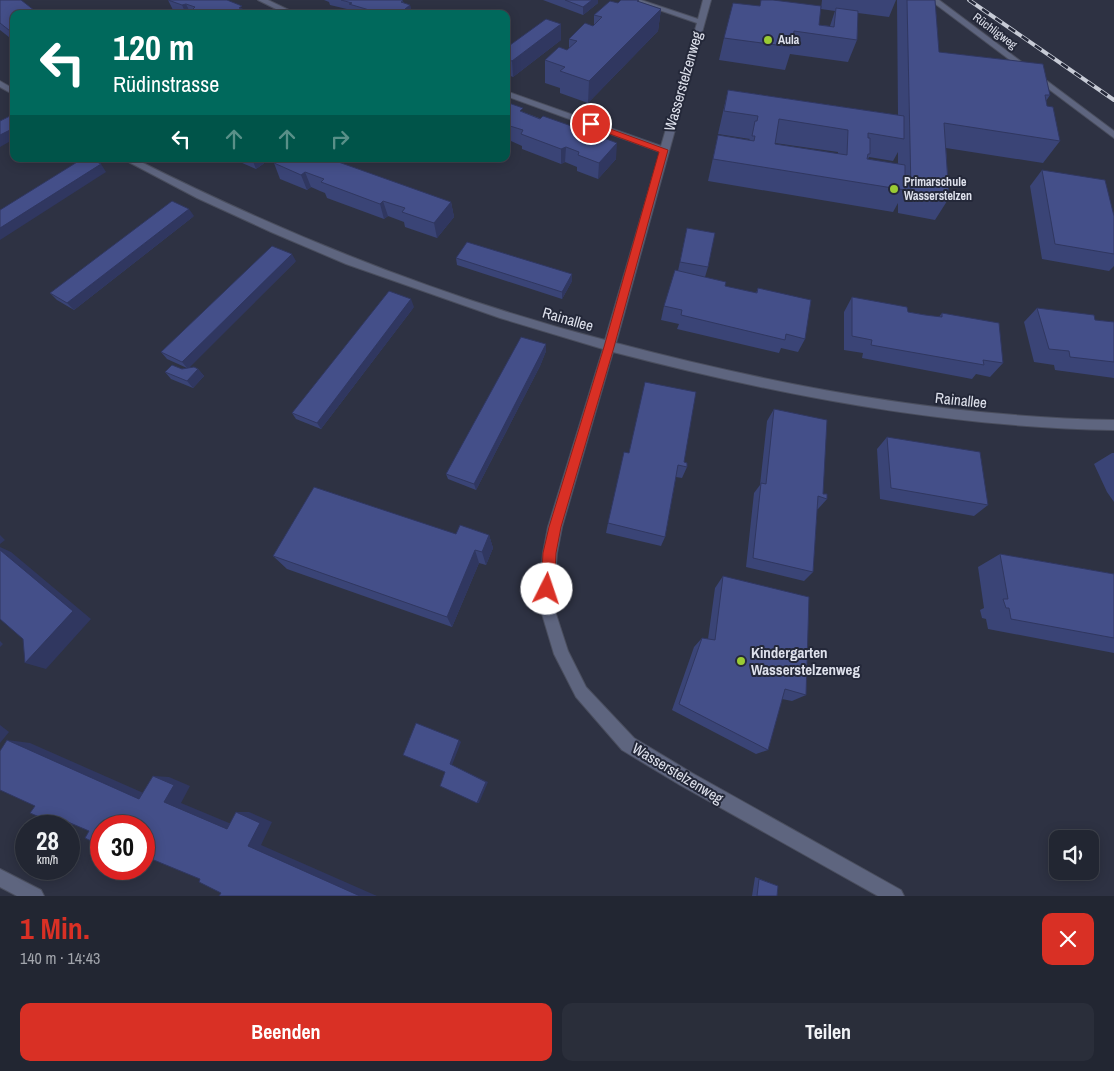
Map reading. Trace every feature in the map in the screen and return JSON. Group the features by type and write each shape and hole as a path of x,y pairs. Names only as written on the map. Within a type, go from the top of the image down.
{"street":[{"path":"262,0 284,10"},
{"path":"634,0 700,22"},
{"name":"Wasserstelzenweg","path":"706,0 609,347 568,481 550,553 547,589 549,614 561,654 581,692 628,744 686,780 895,896"},
{"name":"Rüchligweg","path":"934,0 1114,135"},
{"path":"510,94 664,150"},
{"name":"Rainallee","path":"134,162 234,211 347,259 495,313 609,347 671,363 828,398 1032,423 1114,425"},
{"path":"0,878 34,896"}],"building":[{"path":"0,0 21,0 34,10 10,10 10,31 0,23"},
{"path":"168,0 227,0 242,6 239,8 245,10 195,10 193,9 195,7 186,4 182,5"},
{"path":"341,0 402,0 401,2 410,5 405,9 408,10 369,10 349,4 352,3"},
{"path":"565,0 592,0 583,7"},
{"path":"621,0 639,0 637,1 661,9 589,81 560,71 565,67 545,60 559,47 567,50 577,41 569,39 585,23 593,26 602,17 594,15 610,1 618,3"},
{"path":"761,0 821,6 819,25 834,27 836,8 858,11 857,40 794,31 792,47 724,38 733,3 760,6"},
{"path":"907,0 935,0 939,52 1043,64 1050,95 1045,95 1047,106 1053,107 1060,141 944,123 949,198 911,191"},
{"path":"546,19 561,24 512,61 510,60 510,45"},
{"path":"728,90 904,116 904,139 868,133 868,138 870,138 870,154 868,154 867,159 905,165 905,190 713,159 718,135 754,141 755,136 752,136 758,116 724,111","holes":["779,119 848,130 847,155 775,144"]},
{"path":"510,103 523,108 520,111 540,119 543,116 577,128 575,131 583,135 596,139 599,136 617,143 599,163 578,155 579,152 566,147 561,149 521,134 523,130 510,126"},
{"path":"10,116 10,130 0,135 0,121"},
{"path":"77,162 97,162 101,164 0,228 0,210"},
{"path":"338,162 451,202 434,223 402,212 405,208 383,201 380,204 321,182 324,179 305,172 301,175 274,163"},
{"path":"1042,170 1105,180 1114,216 1114,254 1055,244"},
{"path":"172,201 189,209 67,303 50,293"},
{"path":"687,228 715,233 708,267 680,262"},
{"path":"467,242 572,274 562,292 456,258"},
{"path":"272,246 292,254 182,362 161,352"},
{"path":"675,270 726,282 725,286 757,293 758,288 811,300 805,339 786,334 785,340 681,315 682,310 664,306"},
{"path":"389,291 411,299 317,423 292,413"},
{"path":"852,297 907,307 908,312 942,317 942,313 999,323 1003,363 983,360 984,365 871,345 872,340 852,336"},
{"path":"1037,308 1094,315 1095,320 1114,322 1114,362 1070,357 1069,351 1049,349"},
{"path":"521,337 546,344 474,484 446,474"},
{"path":"172,365 182,369 194,367 198,369 187,381 165,372"},
{"path":"645,382 696,392 684,462 687,463 687,467 678,465 665,537 608,523 624,452 629,453"},
{"path":"774,409 827,420 823,494 827,494 827,499 818,496 813,572 753,558 761,483 766,484"},
{"path":"887,437 980,452 988,505 891,488"},
{"path":"314,487 456,534 460,525 489,535 482,552 475,550 447,617 273,556"},
{"path":"0,550 73,611 25,663 23,639 0,619"},
{"path":"1000,554 1114,574 1114,638 1011,619 1009,608 1006,608 1003,599 1008,599"},
{"name":"Kindergarten Wasserstelzenweg","path":"723,576 809,597 806,695 785,689 768,750 679,704 702,638 715,640"},
{"path":"416,723 459,740 450,764 486,782 477,803 440,786 445,772 403,755"},
{"path":"7,740 139,799 153,776 174,785 164,802 227,829 236,812 260,823 248,846 360,896 219,896 221,893 199,882 200,879 155,861 155,815 90,815 90,840 85,838 89,831 80,827 80,815 35,815 30,813 35,806 0,790 0,751"},
{"path":"759,879 778,886 777,896 757,896"}],"railway":[{"path":"969,0 1114,100"}],"place":[{"name":"Aula","path":"768,40"},
{"name":"Primarschule Wasserstelzen","path":"894,189"},
{"name":"Kindergarten Wasserstelzenweg","path":"741,661"}],"route":[{"path":"547,589 550,553 555,527 609,347 664,150 591,124"}]}
